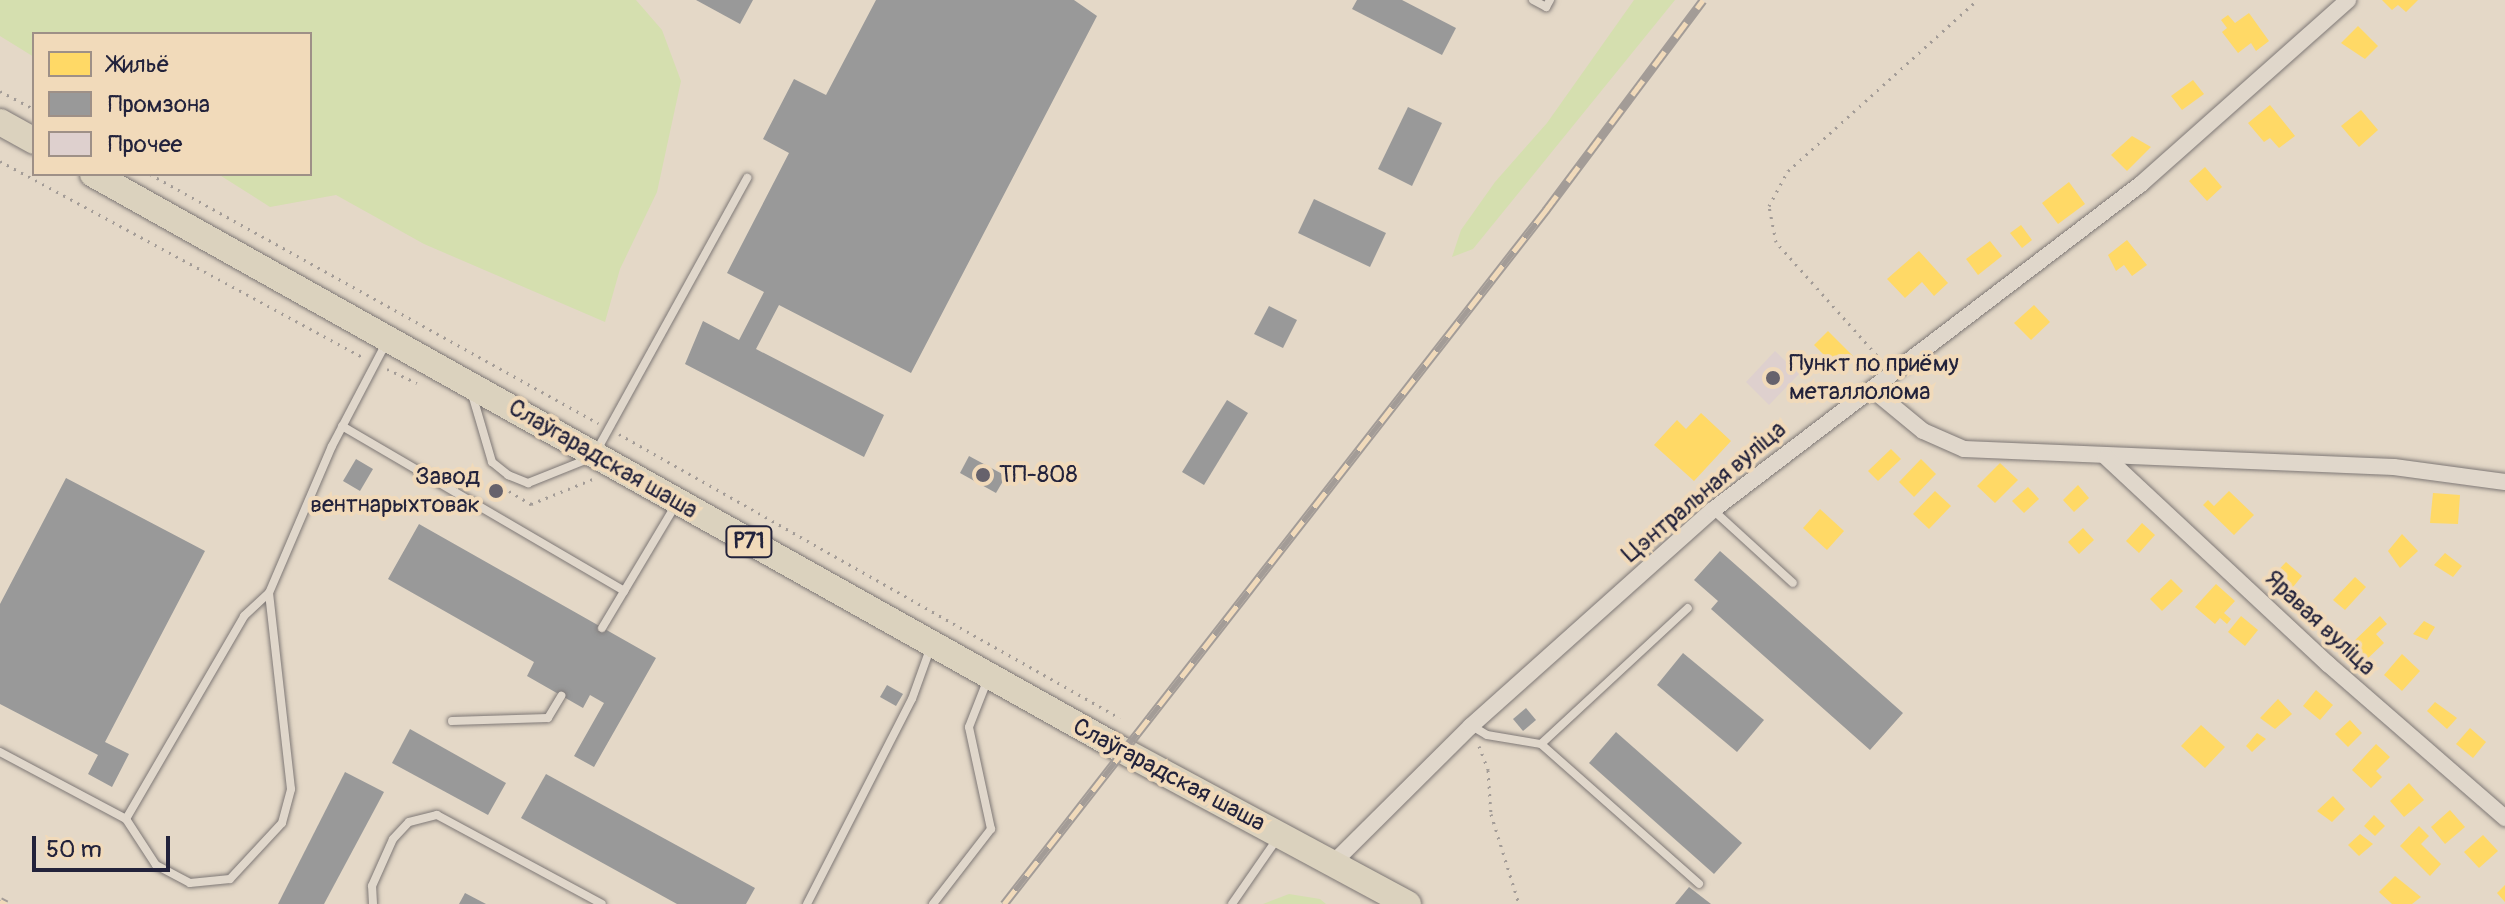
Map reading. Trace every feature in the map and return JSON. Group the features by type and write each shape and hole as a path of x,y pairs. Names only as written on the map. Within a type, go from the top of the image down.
{"main road":[{"path":"0,122 32,140"},
{"name":"Слаўгарадская шаша","path":"97,176 468,382 596,466 677,502 1408,904"}],"street":[{"name":"Цэнтральная вуліца","path":"1333,863 1471,726 1713,510 2141,184 2348,0"},
{"path":"1872,389 1923,431 1950,446 2106,457 2394,467 2505,482"},
{"name":"Яравая вуліца","path":"2106,457 2339,675 2505,818"}],"lane":[{"path":"1533,0 1546,7 1550,0"},
{"path":"468,382 492,462 508,475 528,483 596,466 608,428 747,178"},
{"path":"126,819 244,616 269,593 342,426 388,339"},
{"path":"342,426 624,591"},
{"path":"602,628 677,502"},
{"path":"1713,510 1793,583"},
{"path":"0,752 126,819 156,865 190,883 230,879 282,823 291,789 269,593"},
{"path":"1541,744 1688,608"},
{"path":"807,904 912,699 932,644"},
{"path":"933,904 991,829 969,727 989,676"},
{"path":"452,721 548,718 561,696"},
{"path":"1471,726 1487,735 1541,744 1699,884"},
{"path":"373,904 372,886 393,839 409,822 437,815 602,904"},
{"path":"1232,904 1280,835"}],"path":[{"path":"1892,373 1776,242 1769,206 1788,171 1977,0"},
{"path":"0,91 32,108"},
{"path":"0,161 375,364 428,388"},
{"path":"154,176 608,428 1120,718"},
{"path":"504,488 531,504 596,466"},
{"path":"1471,726 1488,770 1491,814 1519,904"}],"green space":[{"path":"0,0 636,0 662,30 681,81 657,192 620,269 605,322 424,244 336,195 270,207 221,176 312,176 312,32 32,32 32,56 0,36"},
{"path":"1634,0 1675,0 1473,249 1452,257 1461,230 1495,182 1547,123"},
{"path":"1289,894 1320,899 1326,904 1263,904"}],"building: Жильё":[{"path":"2382,0 2418,0 2406,12 2398,5 2392,10"},
{"path":"2249,13 2269,41 2256,51 2251,43 2238,53 2222,32 2227,28 2221,20 2228,15 2235,23"},
{"path":"2358,26 2378,46 2365,59 2341,43"},
{"path":"2193,80 2204,94 2182,110 2171,96"},
{"path":"2270,105 2295,136 2279,148 2270,138 2264,142 2248,123"},
{"path":"2361,110 2378,130 2359,147 2341,126"},
{"path":"2132,136 2151,147 2127,171 2111,155"},
{"path":"2205,167 2222,187 2207,201 2189,181"},
{"path":"2069,182 2085,204 2058,224 2042,203"},
{"path":"2021,225 2032,240 2022,248 2010,233"},
{"path":"2127,240 2147,265 2132,276 2124,265 2116,271 2108,255"},
{"path":"1990,241 2002,256 1978,275 1966,259"},
{"path":"1919,251 1948,283 1934,296 1922,282 1905,298 1887,279"},
{"path":"2034,305 2050,322 2031,340 2014,323"},
{"path":"1828,331 1853,356 1839,370 1814,345"},
{"path":"1701,413 1731,441 1694,481 1654,445 1677,420 1686,429"},
{"path":"1891,449 1901,459 1878,481 1868,471"},
{"path":"1921,459 1936,474 1914,497 1899,482"},
{"path":"2000,463 2018,480 1995,503 1977,486"},
{"path":"2078,485 2089,498 2074,512 2063,500"},
{"path":"2028,487 2039,499 2024,513 2012,501"},
{"path":"1935,491 1951,506 1929,529 1913,514"},
{"path":"2229,491 2254,515 2234,535 2203,505 2208,500 2214,506"},
{"path":"2433,493 2460,495 2458,524 2430,523"},
{"path":"1820,509 1844,531 1827,550 1803,528"},
{"path":"2142,523 2155,535 2139,553 2126,541"},
{"path":"2083,528 2094,540 2079,554 2068,542"},
{"path":"2402,534 2418,551 2400,568 2388,551"},
{"path":"2445,553 2462,566 2453,577 2434,565"},
{"path":"2286,562 2302,576 2289,592 2272,577"},
{"path":"2355,577 2366,587 2345,610 2333,600"},
{"path":"2171,579 2183,591 2162,611 2150,599"},
{"path":"2216,584 2235,601 2224,613 2231,619 2227,624 2220,618 2215,624 2195,607"},
{"path":"2241,616 2258,630 2245,646 2228,632"},
{"path":"2380,616 2387,624 2376,634 2384,643 2364,662 2349,646"},
{"path":"2424,621 2435,627 2427,640 2413,634"},
{"path":"2402,654 2420,671 2402,691 2384,675"},
{"path":"2316,690 2333,705 2320,720 2303,706"},
{"path":"2278,699 2292,714 2275,729 2260,718"},
{"path":"2435,702 2457,718 2447,729 2427,711"},
{"path":"2350,720 2362,733 2348,747 2335,734"},
{"path":"2201,725 2225,747 2205,768 2181,746"},
{"path":"2470,728 2486,742 2473,758 2456,744"},
{"path":"2257,733 2266,739 2252,752 2246,746"},
{"path":"2376,744 2390,757 2376,771 2382,777 2371,788 2352,770"},
{"path":"2409,783 2424,800 2404,817 2390,801"},
{"path":"2333,796 2345,809 2332,822 2317,811"},
{"path":"2450,810 2465,827 2445,844 2431,827"},
{"path":"2374,815 2385,826 2375,836 2364,826"},
{"path":"2419,826 2429,836 2421,844 2441,864 2430,876 2400,846"},
{"path":"2360,834 2373,844 2359,856 2348,845"},
{"path":"2483,835 2498,851 2479,868 2464,852"},
{"path":"2395,876 2421,897 2412,904 2392,904 2379,892"},
{"path":"2505,885 2505,902 2497,893"}],"building: Промзона":[{"path":"696,0 753,0 740,24"},
{"path":"876,0 1074,0 1097,16 911,373 779,305 756,349 884,415 864,457 685,364 703,321 739,340 764,292 727,273 789,153 763,139 794,79 826,95"},
{"path":"1357,0 1402,0 1456,28 1442,55 1352,9"},
{"path":"1408,107 1442,123 1412,186 1378,169"},
{"path":"1314,199 1386,233 1370,267 1298,233"},
{"path":"1269,306 1297,320 1283,348 1254,334"},
{"path":"1227,400 1248,413 1204,485 1182,472"},
{"name":"ТП-808","path":"969,456 1006,476 996,493 960,473"},
{"path":"356,459 373,469 360,491 343,481"},
{"path":"66,478 205,551 105,742 129,754 112,787 88,774 98,755 0,704 0,604"},
{"path":"419,524 656,658 594,767 574,756 604,703 590,695 583,708 527,676 534,662 388,579"},
{"path":"1720,551 1903,713 1870,750 1711,609 1718,601 1694,580"},
{"path":"1683,653 1764,720 1737,752 1657,685"},
{"path":"887,685 903,694 896,706 880,697"},
{"path":"1526,708 1536,720 1523,731 1513,719"},
{"path":"410,729 506,783 488,815 392,763"},
{"path":"1616,732 1742,843 1714,874 1589,763"},
{"path":"345,772 384,792 324,904 278,904"},
{"path":"546,774 755,888 746,904 677,904 521,818"},
{"path":"1689,887 1711,904 1675,904"},
{"path":"465,893 486,904 459,904"}],"building: Прочее":[{"name":"Пункт по приёму металлолома","path":"1775,351 1799,374 1769,405 1746,382"}],"railway":[{"path":"1004,904 1546,210 1703,0"},
{"path":"0,901 6,904"}],"place":[{"name":"Пункт по приёму металлолома","path":"1773,378"},
{"name":"ТП-808","path":"983,475"},
{"name":"Завод вентнарыхтовак","path":"496,491"}]}
